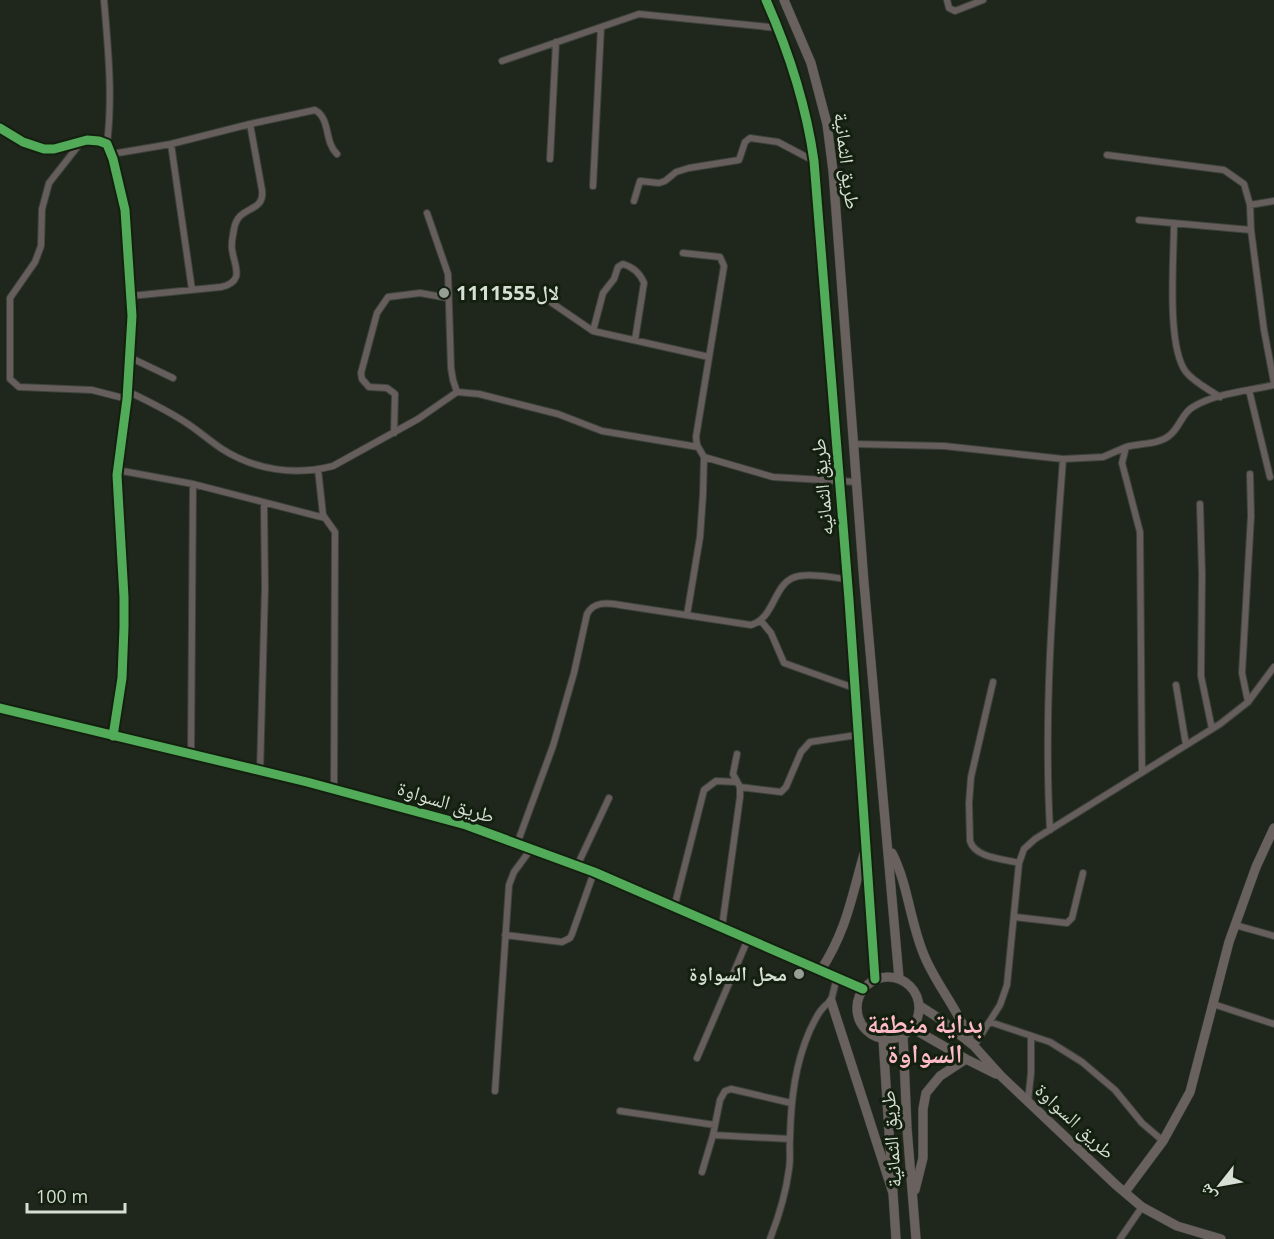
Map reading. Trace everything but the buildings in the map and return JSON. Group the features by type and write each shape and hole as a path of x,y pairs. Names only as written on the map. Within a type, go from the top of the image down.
{"street":[{"path":"104,0 110,66 111,116 106,144"},
{"name":"طريق الثمانيه","path":"766,0 789,55 805,108 814,161 848,579 875,979"},
{"name":"طريق الثمانية","path":"784,0 811,63 827,124 833,171 899,978"},
{"path":"947,0 949,8 955,10 982,0"},
{"path":"502,61 631,16 646,14 779,28"},
{"path":"593,186 601,27"},
{"path":"550,159 556,42"},
{"path":"112,154 171,144 315,110 322,115 331,149 337,154"},
{"path":"131,296 228,286 237,278 232,246 235,223 240,215 257,206 263,197 250,124"},
{"path":"0,128 23,142 44,149 54,149 82,141 99,141 106,144 112,154 124,210 132,316 127,399 117,470 124,627 121,684 113,736"},
{"path":"634,201 640,182 659,183 681,170 739,160 745,142 750,138 778,142 814,161"},
{"path":"82,141 49,183 42,209 41,246 35,262 10,298 10,379 19,387 92,390 127,399"},
{"path":"171,144 192,290"},
{"path":"854,444 944,446 1063,459 1103,457 1126,447 1156,442 1169,437 1187,411 1195,406 1220,397 1274,384 1264,330 1250,205 1244,184 1224,170 1107,155"},
{"path":"1250,205 1274,201"},
{"path":"427,213 446,265 451,368 457,392"},
{"path":"1139,220 1251,230"},
{"path":"1174,223 1173,321 1175,345 1185,371 1220,397"},
{"path":"683,253 720,258 724,266 696,437 698,447 705,457 701,527 687,615"},
{"path":"593,331 603,293 614,279 618,267 623,264 632,267 640,274 644,283 636,340"},
{"path":"394,433 395,394 387,388 369,387 362,379 361,373 377,313 383,301 394,295 432,294 448,297"},
{"path":"552,303 593,331 709,357"},
{"path":"129,357 173,378"},
{"path":"1249,390 1270,477"},
{"path":"127,391 182,420 239,458 275,470 318,469 333,466 418,419 457,392 479,394 558,414 602,431 698,447"},
{"path":"1126,447 1122,463 1140,532 1142,772"},
{"path":"705,457 773,477 857,482"},
{"path":"1050,830 1046,770 1048,707 1063,459"},
{"path":"318,469 321,508 335,532 334,789"},
{"path":"117,470 193,484 325,518"},
{"path":"1248,702 1242,673 1251,516 1250,474"},
{"path":"190,755 193,484"},
{"path":"260,772 265,587 264,504"},
{"path":"1200,504 1201,676 1212,729"},
{"path":"517,844 554,746 589,609 595,605 609,603 751,625 761,621 768,614 782,587 794,577 809,575 848,579"},
{"path":"761,621 771,633 784,663 854,687"},
{"path":"889,847 900,871 909,911 923,954 966,1029 972,1044 990,1022 1007,986 1019,863 1024,849 1035,839 1212,729 1248,702 1274,667"},
{"path":"993,682 971,777 970,841 972,847 981,853 1019,863"},
{"path":"1176,685 1186,745"},
{"name":"طريق السواوة","path":"0,708 334,789 446,819 594,872 863,989"},
{"path":"675,908 704,790 716,781 781,792 786,787 801,752 810,742 857,735"},
{"path":"722,927 734,847 738,784 733,774 737,754"},
{"path":"577,866 609,798"},
{"path":"1125,1192 1163,1141 1190,1092 1235,925 1256,867 1274,828"},
{"path":"821,970 843,929 867,846"},
{"path":"495,1091 511,878 531,849"},
{"path":"505,935 562,942 567,940 572,934 594,872"},
{"path":"1015,917 1067,923 1072,918 1083,873"},
{"path":"1235,925 1274,936"},
{"path":"697,1058 748,939"},
{"path":"883,976 899,978 914,989 920,1006 919,1014 912,1028 903,1035 883,1039 868,1032 859,1019 857,1004 863,989 875,979 883,976"},
{"path":"837,977 831,1000 893,1193"},
{"path":"770,1239 788,1181 791,1103 797,1067 806,1038 817,1015 822,1007 831,1000"},
{"path":"1213,1004 1274,1024"},
{"name":"طريق السواوة","path":"920,1006 972,1044 1001,1076 1142,1207 1177,1226 1221,1239"},
{"path":"990,1022 1056,1046 1098,1074 1115,1090 1142,1123 1163,1141"},
{"path":"912,1028 1001,1076"},
{"name":"طريق الثمانية","path":"903,1035 907,1128 916,1239"},
{"path":"1028,1101 1031,1036"},
{"path":"883,1039 896,1239"},
{"path":"913,1196 923,1158 923,1109 926,1093 940,1076 966,1059"},
{"path":"702,1172 720,1100 728,1090 791,1103"},
{"path":"620,1111 715,1125"},
{"path":"713,1135 790,1139"},
{"path":"1120,1239 1142,1207"}],"cycle path":[{"path":"766,0 796,79 814,161 849,600 875,979"},
{"path":"0,128 23,142 44,149 54,149 87,140 107,144 113,159 125,210 132,316 127,399 117,475 124,627 122,678 113,736"},
{"path":"0,708 307,782 466,825 594,872 863,989"}],"place":[{"name":"1111555لال","path":"444,293"},
{"name":"محل السواوة","path":"799,974"}],"district":[{"name":"بداية منطقة السواوة","path":"925,1039"}]}
